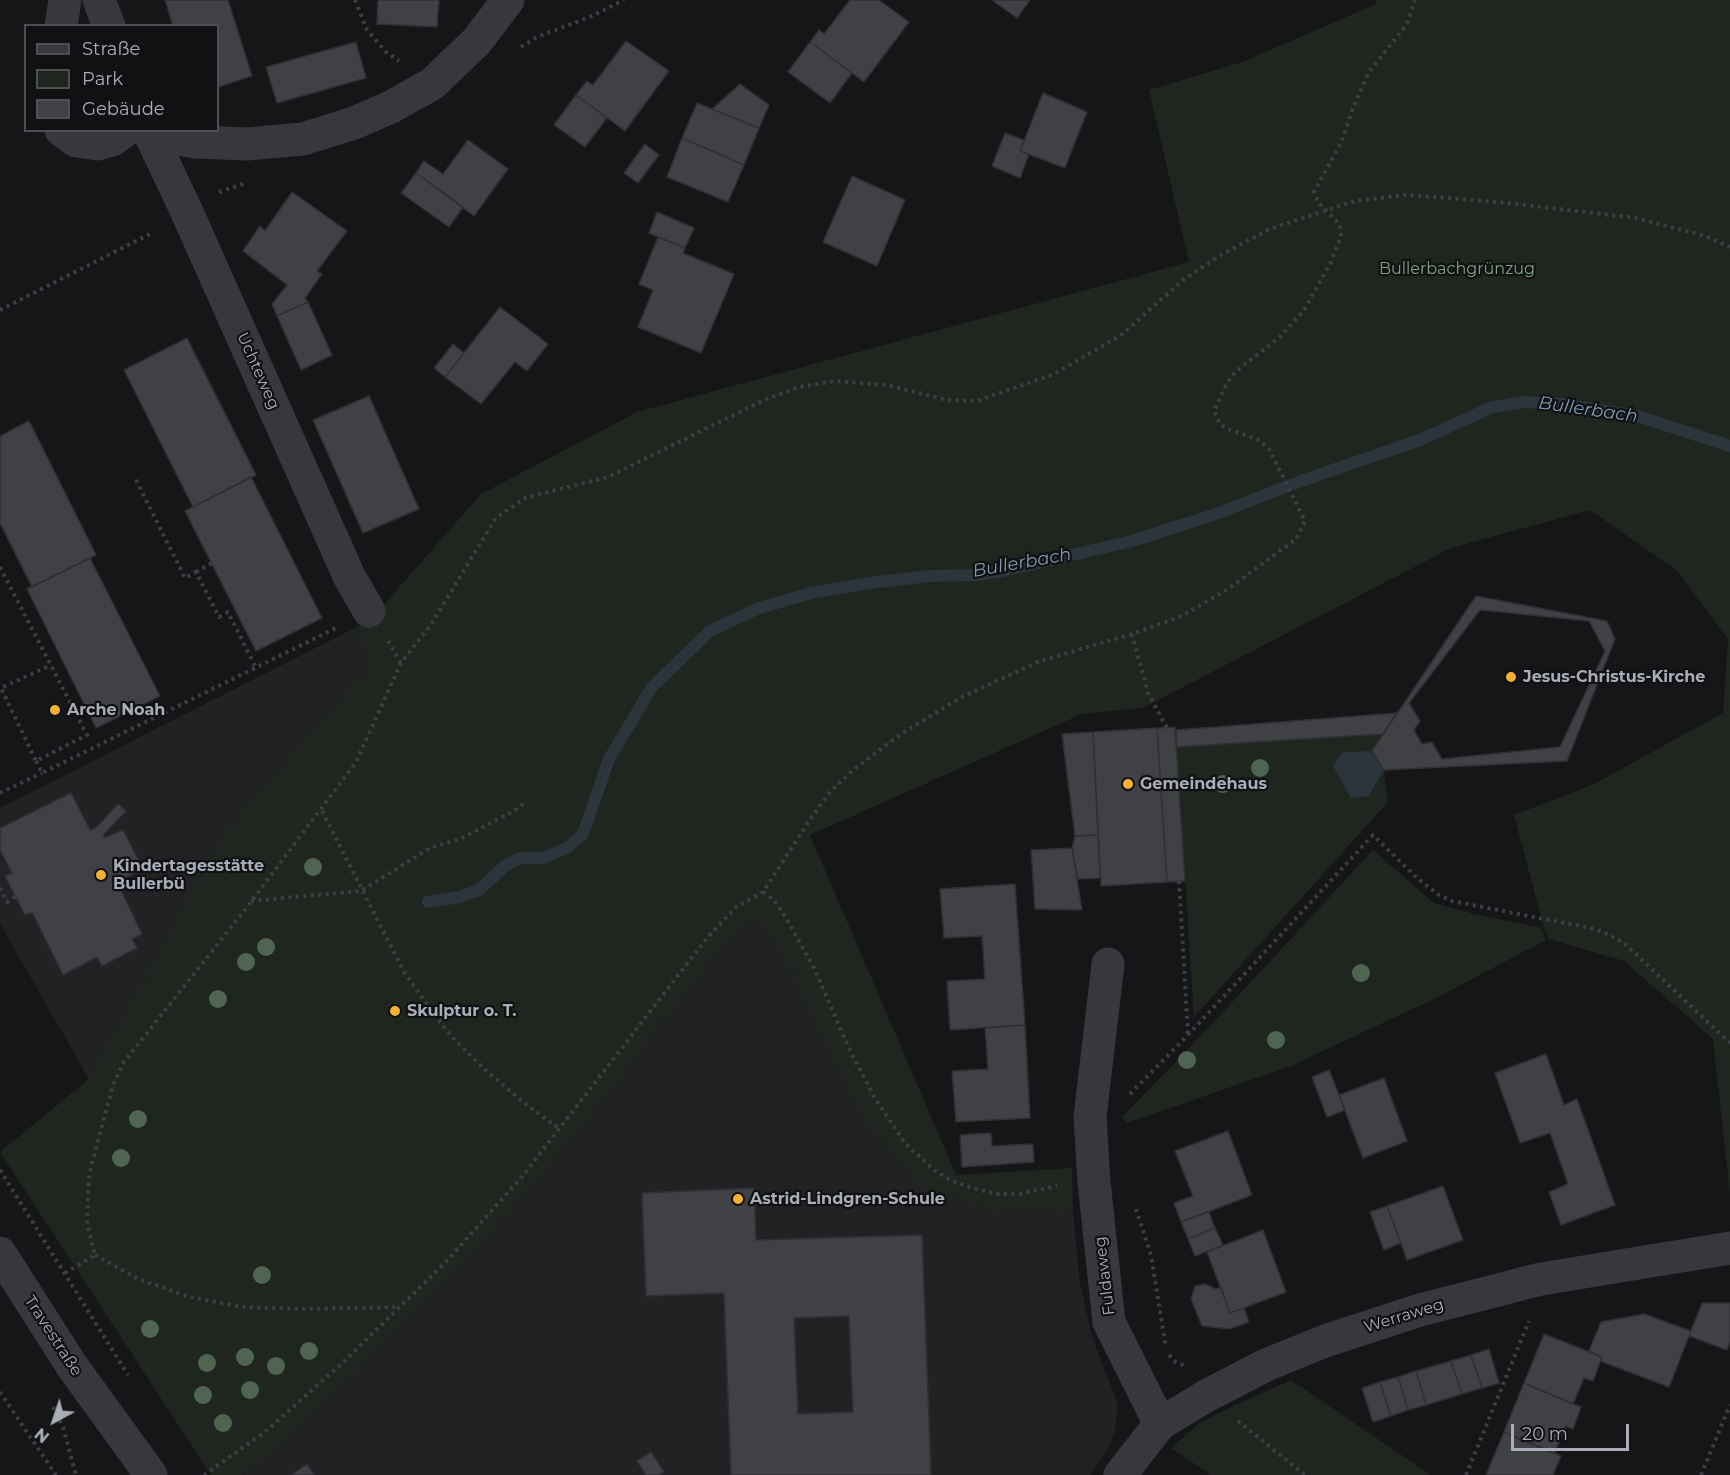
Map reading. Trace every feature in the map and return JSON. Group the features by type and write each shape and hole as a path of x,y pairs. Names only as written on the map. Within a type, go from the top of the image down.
{"street":[{"path":"61,24 65,0"},
{"path":"99,0 108,24"},
{"path":"63,132 76,141 98,144 141,132 195,142 247,144 303,139 354,123 432,84 477,41 508,0"},
{"name":"Uchteweg","path":"141,132 186,210 349,576 369,611"},
{"name":"Fuldaweg","path":"1108,964 1089,1117 1109,1322 1160,1424"},
{"name":"Werraweg","path":"1120,1475 1160,1424 1206,1396 1266,1365 1325,1341 1420,1310 1540,1279 1730,1248"},
{"name":"Travestraße","path":"0,1253 72,1366 151,1475"}],"path":[{"path":"355,0 367,30 386,52 432,84"},
{"path":"204,1475 265,1432 339,1366 444,1264 521,1178 706,938 736,907 764,892 811,818 830,792 853,770 901,734 960,698 1040,661 1132,634 1182,616 1228,589 1296,539 1305,521 1278,463 1269,449 1259,440 1225,428 1219,422 1215,411 1226,385 1235,372 1281,336 1304,310 1317,288 1341,236 1340,225 1319,203 1314,192 1341,142 1369,72 1407,24 1415,0"},
{"path":"401,1307 304,1309 242,1307 190,1297 138,1279 95,1255 87,1222 89,1174 117,1075 124,1062 322,810 356,762 401,663 432,623 496,518 525,498 608,477 764,400 800,387 834,381 886,385 947,400 977,401 1054,374 1120,336 1183,280 1219,256 1270,229 1355,201 1406,195 1499,202 1636,219 1704,236 1730,247"},
{"path":"136,480 184,578 212,563"},
{"path":"0,567 87,735 36,761"},
{"path":"196,572 219,617 228,612 256,668"},
{"path":"0,793 369,611"},
{"path":"1132,634 1148,693 1167,728"},
{"path":"42,773 1,688 51,665"},
{"path":"251,901 361,891 430,848 460,839 514,811 526,802"},
{"path":"322,810 404,972 454,1039 484,1069 560,1129"},
{"path":"1125,1100 1373,835 1417,878 1439,895 1452,901 1595,929 1609,935 1624,944 1730,1042"},
{"path":"1179,881 1188,1035"},
{"path":"0,888 7,902 16,896"},
{"path":"764,892 773,899 814,968 852,1055 876,1100 905,1143 934,1170 950,1180 996,1194 1018,1194 1067,1184 1124,1177 1151,1255 1166,1348 1176,1362 1198,1375 1206,1396 1305,1475"},
{"path":"0,1170 65,1273 95,1255"},
{"path":"1466,1475 1533,1311 1540,1279"},
{"path":"0,1392 56,1475"},
{"path":"1701,1475 1730,1405"}],"shaded area":[{"name":"Kindertagesstätte Bullerbü","path":"357,627 372,665 229,825 89,1079 0,924 0,808"},
{"path":"1372,751 1384,770 1369,796 1351,798 1333,766 1343,752"},
{"name":"Astrid-Lindgren-Schule","path":"756,915 786,960 864,1120 989,1210 1073,1211 1080,1283 1092,1337 1118,1404 1115,1432 1107,1450 1090,1475 243,1475 317,1410 504,1218 593,1112 714,956"}],"green space":[{"name":"Bullerbachgrünzug","path":"1376,0 1730,0 1730,1194 1713,1039 1624,961 1549,939 1544,928 1514,815 1594,784 1723,713 1728,639 1676,570 1590,510 1451,548 1143,708 1082,714 810,835 956,1175 1072,1168 1073,1211 989,1210 922,1187 864,1120 786,960 756,915 714,956 593,1112 504,1218 317,1410 243,1475 211,1475 0,1152 89,1079 229,825 372,665 357,627 380,609 481,494 637,412 1189,262 1149,90 1245,61 1376,4"},
{"path":"1383,734 1372,751 1343,752 1369,796 1384,770 1388,802 1194,1017 1177,747"},
{"path":"1373,850 1434,903 1541,928 1546,940 1436,998 1291,1066 1127,1123 1122,1117 1198,1039"},
{"path":"1291,1380 1431,1475 1211,1475 1171,1448 1197,1425"}],"building":[{"path":"165,0 228,0 252,76 219,87 219,24 172,24"},
{"path":"378,0 439,0 437,27 377,24"},
{"path":"850,0 879,0 909,22 864,82 810,42 819,30 824,34"},
{"path":"992,0 1030,0 1017,18"},
{"path":"626,41 669,71 625,131 576,95 587,81 593,85"},
{"path":"356,42 366,78 277,103 266,67"},
{"path":"810,42 852,73 830,103 788,72"},
{"path":"740,84 769,105 759,128 712,109"},
{"path":"1043,93 1087,112 1065,168 1020,151"},
{"path":"576,95 607,118 585,147 554,125"},
{"path":"697,103 759,128 744,165 682,138"},
{"path":"1005,133 1024,140 1020,151 1029,154 1020,178 992,166"},
{"path":"682,138 744,165 728,202 667,177"},
{"path":"468,140 508,169 474,216 416,173 424,161 443,174"},
{"path":"645,144 659,155 638,183 624,173"},
{"path":"416,173 463,207 449,227 401,193"},
{"path":"852,176 905,200 877,266 823,242"},
{"path":"292,192 347,231 317,271 322,274 305,298 308,302 277,316 272,304 287,285 243,251 260,226 265,231"},
{"path":"657,212 694,228 685,248 649,233"},
{"path":"658,237 685,248 683,253 734,274 701,353 638,327 653,290 639,284"},
{"path":"308,302 332,355 301,370 277,316"},
{"path":"500,307 548,344 527,371 515,362 481,404 445,377"},
{"path":"187,338 256,475 193,507 124,370"},
{"path":"453,344 464,353 445,377 434,368"},
{"path":"369,396 419,509 363,533 313,420"},
{"path":"29,421 96,555 32,587 0,523 0,436"},
{"path":"251,477 322,618 256,651 185,511"},
{"path":"90,558 160,696 96,728 27,589"},
{"name":"Jesus-Christus-Kirche","path":"1476,596 1607,621 1615,639 1567,761 1384,770 1372,751"},
{"name":"Jesus-Christus-Kirche","path":"1480,610 1589,621 1605,651 1560,747 1442,759 1432,742 1422,744 1414,730 1420,721 1409,703"},
{"path":"1397,713 1383,734 1177,747 1176,730"},
{"path":"1175,727 1185,881 1167,882 1157,728"},
{"name":"Gemeindehaus","path":"1157,728 1167,882 1101,886 1093,732"},
{"path":"1093,732 1098,835 1075,836 1062,734"},
{"path":"71,793 90,830 97,827 118,804 126,811 103,835 105,838 123,830 143,869 117,882 142,934 132,939 137,948 102,966 97,957 63,975 32,912 25,915 5,876 12,873 0,850 0,828"},
{"path":"1098,835 1100,878 1078,879 1072,848 1075,836"},
{"path":"1072,848 1082,910 1035,909 1031,850"},
{"path":"1015,884 1025,1025 950,1030 947,981 985,979 982,936 944,938 940,889"},
{"path":"1025,1025 1030,1118 956,1122 952,1071 988,1069 985,1028"},
{"path":"1546,1054 1564,1105 1577,1099 1615,1205 1561,1225 1549,1192 1568,1184 1550,1133 1520,1143 1495,1073"},
{"path":"1329,1070 1345,1110 1327,1117 1312,1077"},
{"path":"1384,1078 1407,1141 1363,1158 1339,1095"},
{"path":"1228,1131 1252,1195 1181,1222 1174,1203 1193,1196 1175,1151"},
{"path":"991,1133 992,1146 1033,1144 1034,1162 962,1167 960,1135"},
{"path":"1443,1186 1463,1240 1407,1260 1387,1206"},
{"path":"754,1188 756,1240 922,1235 931,1475 731,1475 724,1293 646,1296 642,1193","holes":["849,1316 853,1412 798,1414 794,1318"]},
{"path":"1387,1206 1401,1243 1384,1250 1370,1212"},
{"path":"1209,1212 1215,1228 1188,1239 1181,1222"},
{"path":"1215,1228 1223,1245 1195,1256 1188,1239"},
{"path":"1263,1230 1286,1292 1230,1313 1207,1252"},
{"path":"1205,1284 1216,1289 1221,1287 1230,1313 1244,1308 1249,1322 1229,1329 1202,1326 1191,1299 1195,1286"},
{"path":"1702,1303 1730,1303 1730,1341 1727,1350 1689,1336"},
{"path":"1644,1314 1691,1331 1669,1387 1600,1361 1602,1357 1589,1351 1601,1322"},
{"path":"1544,1334 1602,1357 1593,1381 1584,1378 1573,1404 1524,1383"},
{"path":"1489,1349 1499,1383 1482,1388 1471,1355"},
{"path":"1471,1355 1482,1388 1462,1394 1451,1361"},
{"path":"1451,1361 1462,1394 1426,1405 1416,1371"},
{"path":"1416,1371 1426,1405 1408,1410 1398,1377"},
{"path":"1398,1377 1408,1410 1391,1416 1380,1382"},
{"path":"1380,1382 1391,1416 1373,1422 1362,1388"},
{"path":"1524,1383 1581,1407 1573,1429 1566,1426 1554,1454 1504,1432"},
{"path":"1504,1432 1561,1456 1553,1475 1486,1475"},
{"path":"651,1452 664,1472 659,1475 646,1475 637,1461"},
{"path":"307,1464 314,1475 291,1475"}],"waterway":[{"name":"Bullerbach","path":"428,902 460,897 479,890 506,865 520,858 543,858 567,848 583,834 609,759 652,687 710,631 759,608 811,593 877,582 930,576 978,575 1008,570 1132,541 1213,515 1304,480 1420,440 1490,408 1524,402 1563,404 1641,417 1730,446"}],"place":[{"name":"Jesus-Christus-Kirche","path":"1511,677"},
{"name":"Arche Noah","path":"55,710"},
{"name":"Gemeindehaus","path":"1128,784"},
{"name":"Kindertagesstätte Bullerbü","path":"101,875"},
{"name":"Skulptur o. T.","path":"395,1011"},
{"name":"Astrid-Lindgren-Schule","path":"738,1199"}]}
